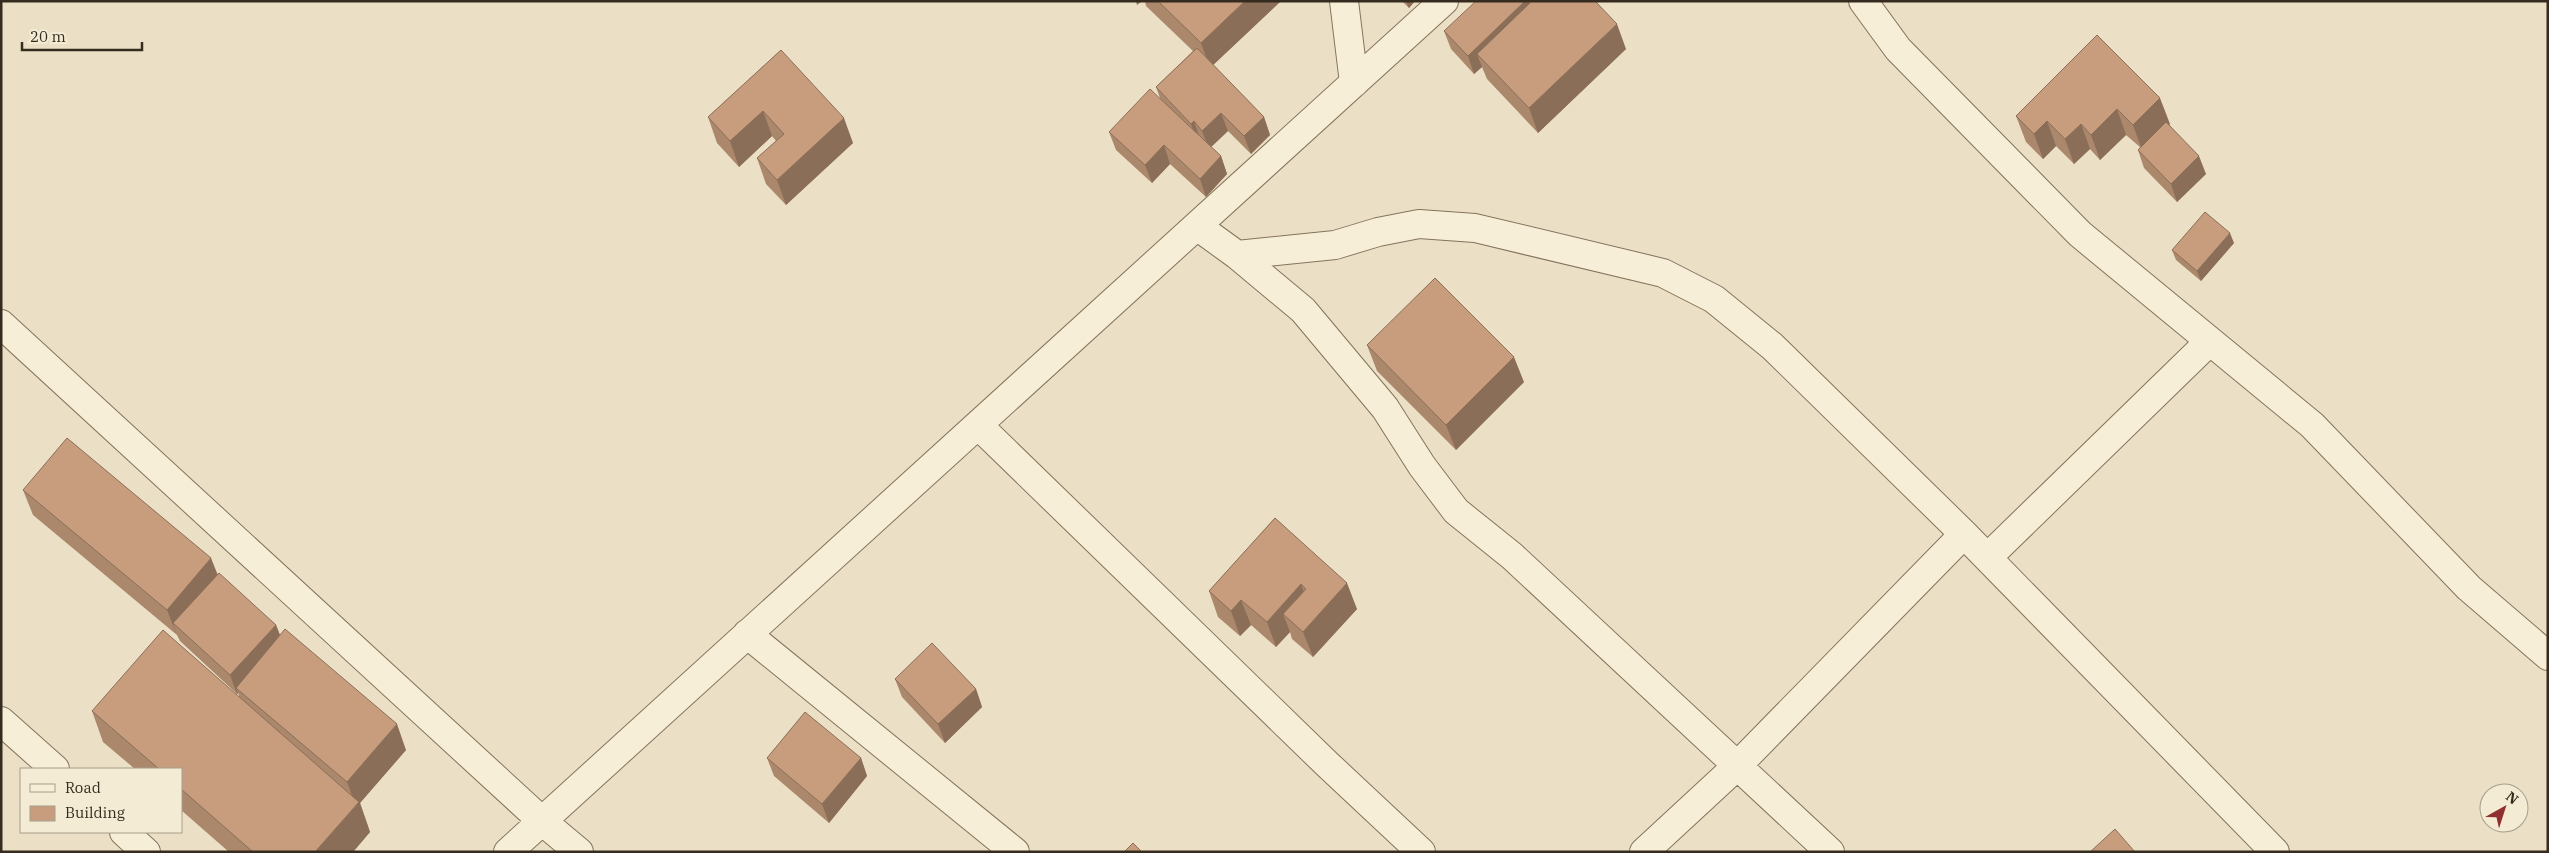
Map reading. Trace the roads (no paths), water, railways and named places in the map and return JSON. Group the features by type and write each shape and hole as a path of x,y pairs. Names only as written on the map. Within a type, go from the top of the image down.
{"street":[{"path":"1344,1 1354,83"},
{"path":"508,852 1444,1"},
{"path":"1863,1 1898,49 2080,234 2312,425 2469,588 2548,656"},
{"path":"1237,254 1335,245 1378,232 1419,224 1475,228 1663,274 1714,298 1772,346 1988,557 2275,852"},
{"path":"1197,226 1237,254 1303,310 1342,354 1385,408 1422,466 1456,510 1512,556 1830,852"},
{"path":"1,324 542,821 580,852"},
{"path":"1988,557 2210,341"},
{"path":"978,425 1327,764 1421,852"},
{"path":"1644,852 1737,766 1964,534"},
{"path":"747,634 1015,852"},
{"path":"1,721 54,768"},
{"path":"125,833 146,852"}]}
